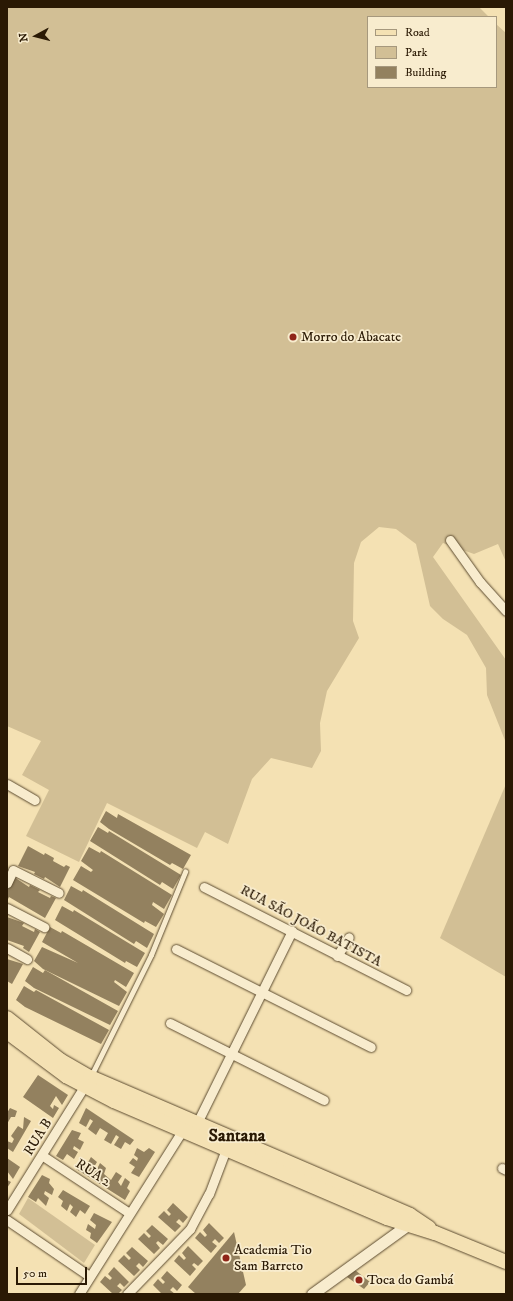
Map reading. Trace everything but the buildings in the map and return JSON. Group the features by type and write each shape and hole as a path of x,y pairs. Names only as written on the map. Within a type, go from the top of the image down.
{"main road":[{"path":"7,1018 88,1082"},
{"path":"7,1032 66,1076 88,1082 190,1129 506,1262"},
{"path":"190,1129 226,1149 408,1221"}],"street":[{"path":"450,540 480,582 506,611"},
{"path":"7,784 35,800"},
{"path":"7,883 13,870 59,893"},
{"name":"RUA SÃO JOÃO BATISTA","path":"204,887 406,990"},
{"path":"7,908 44,927"},
{"path":"79,1294 129,1213 190,1129 263,992 292,931"},
{"path":"337,956 349,936"},
{"path":"7,948 27,959"},
{"path":"176,949 371,1047"},
{"path":"170,1023 324,1100"},
{"name":"RUA B","path":"7,1210 43,1156 88,1082"},
{"path":"127,1294 190,1229 210,1194 226,1149"},
{"name":"RUA 2","path":"43,1156 129,1213"},
{"path":"7,1220 89,1276"},
{"path":"312,1294 408,1221"}],"lane":[{"path":"88,1082 151,955 185,872"}],"green space":[{"path":"7,7 479,7 488,16 367,16 367,88 497,88 497,25 506,33 506,562 498,544 474,554 443,543 433,557 506,660 506,743 487,695 486,668 467,635 443,619 430,606 416,544 396,529 379,527 361,542 354,563 353,621 359,638 327,691 320,723 321,751 312,768 271,758 252,779 228,844 205,832 197,848 107,803 79,862 26,836 49,790 22,775 41,741 7,726"},
{"path":"506,784 506,977 440,938"},
{"path":"28,1198 95,1245 84,1263 19,1214"}],"place":[{"name":"Morro do Abacate","path":"293,337"},
{"name":"Academia Tio Sam Barreto","path":"226,1258"},
{"name":"Toca do Gambá","path":"359,1280"}],"district":[{"name":"Santana","path":"237,1136"}]}
